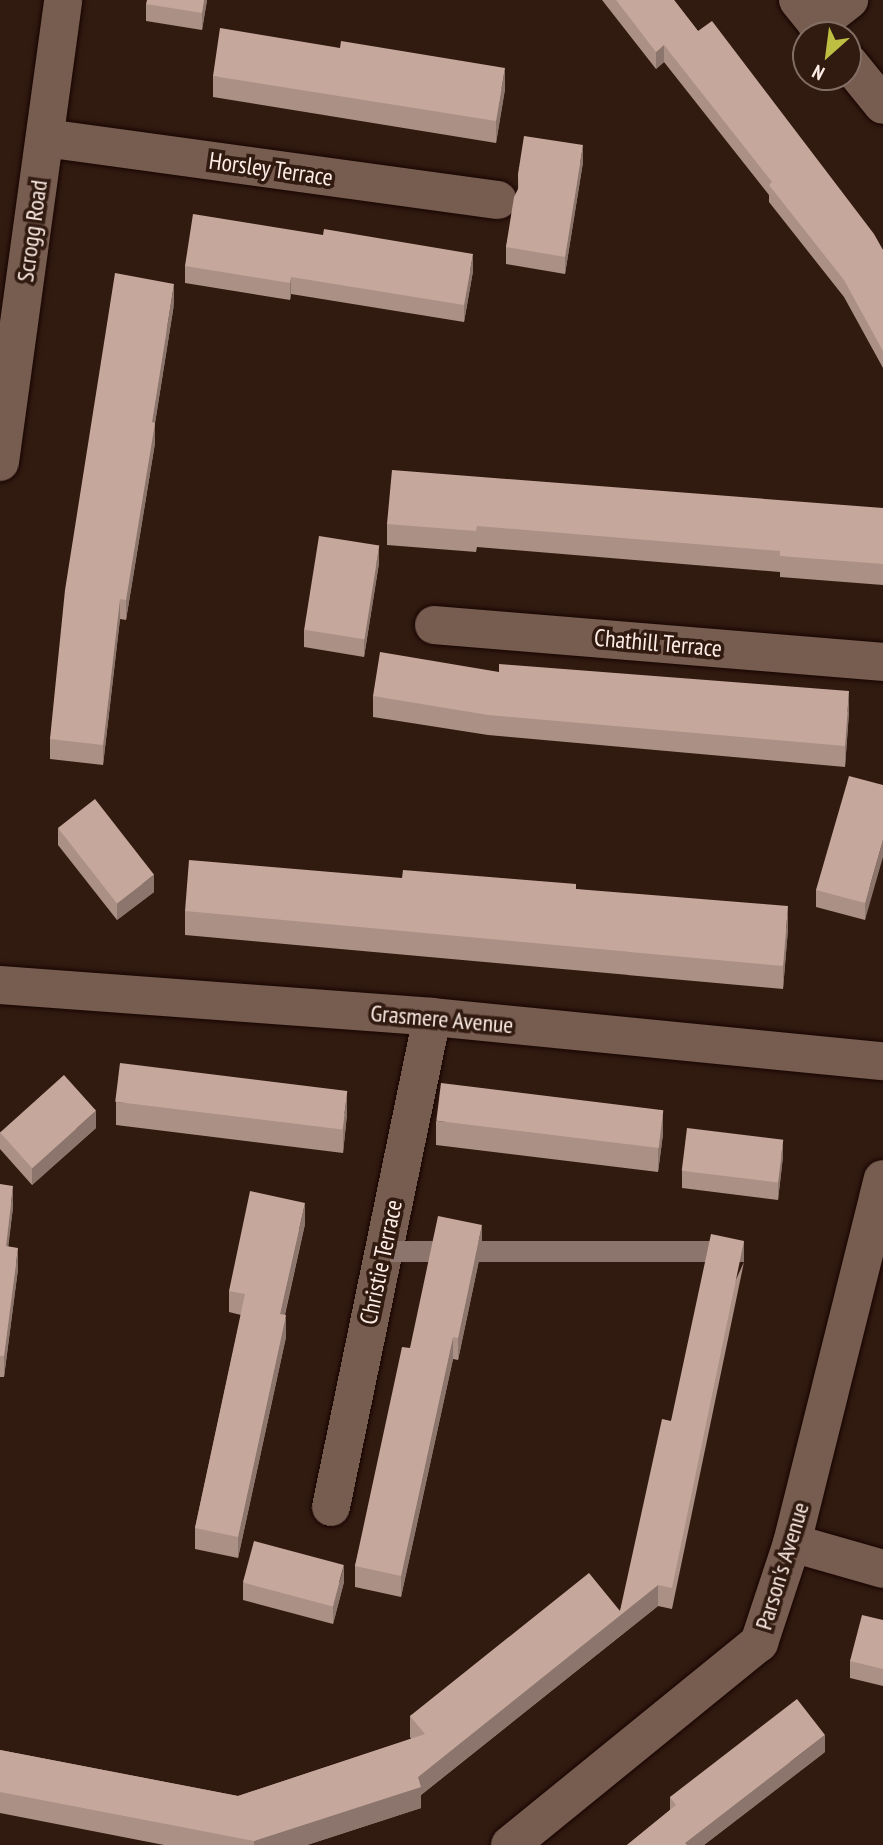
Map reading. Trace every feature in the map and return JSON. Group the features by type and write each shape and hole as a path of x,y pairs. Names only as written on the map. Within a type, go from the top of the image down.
{"street":[{"name":"Scrogg Road","path":"0,462 63,0"},
{"path":"814,20 849,0"},
{"path":"862,79 883,105"},
{"name":"Horsley Terrace","path":"45,138 498,200"},
{"name":"Chathill Terrace","path":"434,625 883,662"},
{"name":"Grasmere Avenue","path":"0,985 432,1017 883,1061"},
{"name":"Christie Terrace","path":"331,1507 432,1017"},
{"name":"Parson's Avenue","path":"510,1845 759,1643 792,1543 883,1179"},
{"path":"792,1543 883,1569"}],"building":[{"path":"147,0 204,0 202,13 146,4"},
{"path":"616,0 674,0 698,31 712,21 874,234 883,250 883,351 844,280 769,185 772,182 664,45 656,52"},
{"path":"220,28 340,48 341,41 505,68 496,121 213,76"},
{"path":"524,136 583,145 565,257 506,247 514,197 519,187 518,174"},
{"path":"193,214 323,235 324,229 473,254 464,305 291,277 290,283 185,266"},
{"path":"115,273 174,284 126,600 120,599 103,745 50,739 65,590"},
{"path":"392,470 883,508 883,564 780,556 780,551 477,526 476,531 387,524"},
{"path":"319,536 379,546 364,639 304,630"},
{"path":"380,652 499,672 499,664 849,691 845,746 488,715 373,696"},
{"path":"849,776 883,785 883,840 865,903 816,890"},
{"path":"95,799 154,875 117,904 58,828"},
{"path":"189,860 402,878 403,870 576,884 576,889 788,906 783,966 185,911"},
{"path":"120,1063 347,1091 343,1130 115,1102"},
{"path":"64,1075 96,1111 32,1168 0,1133"},
{"path":"441,1083 663,1110 659,1148 436,1121"},
{"path":"687,1128 783,1140 778,1183 682,1171"},
{"path":"0,1184 13,1186 6,1246 18,1248 4,1356 0,1356"},
{"path":"250,1191 305,1203 280,1314 286,1315 238,1537 195,1528 245,1294 229,1291"},
{"path":"438,1216 482,1225 458,1338 453,1337 401,1576 355,1566 402,1347 410,1348"},
{"path":"711,1234 744,1241 672,1588 658,1585 418,1777 421,1787 254,1841 0,1792 0,1750 238,1796 425,1734 410,1716 589,1573 620,1611 662,1419 671,1421"},
{"path":"254,1541 344,1565 333,1607 243,1583"},
{"path":"862,1615 883,1620 883,1669 850,1661"},
{"path":"797,1699 825,1735 685,1843 687,1845 627,1845 676,1805 670,1797"}]}
